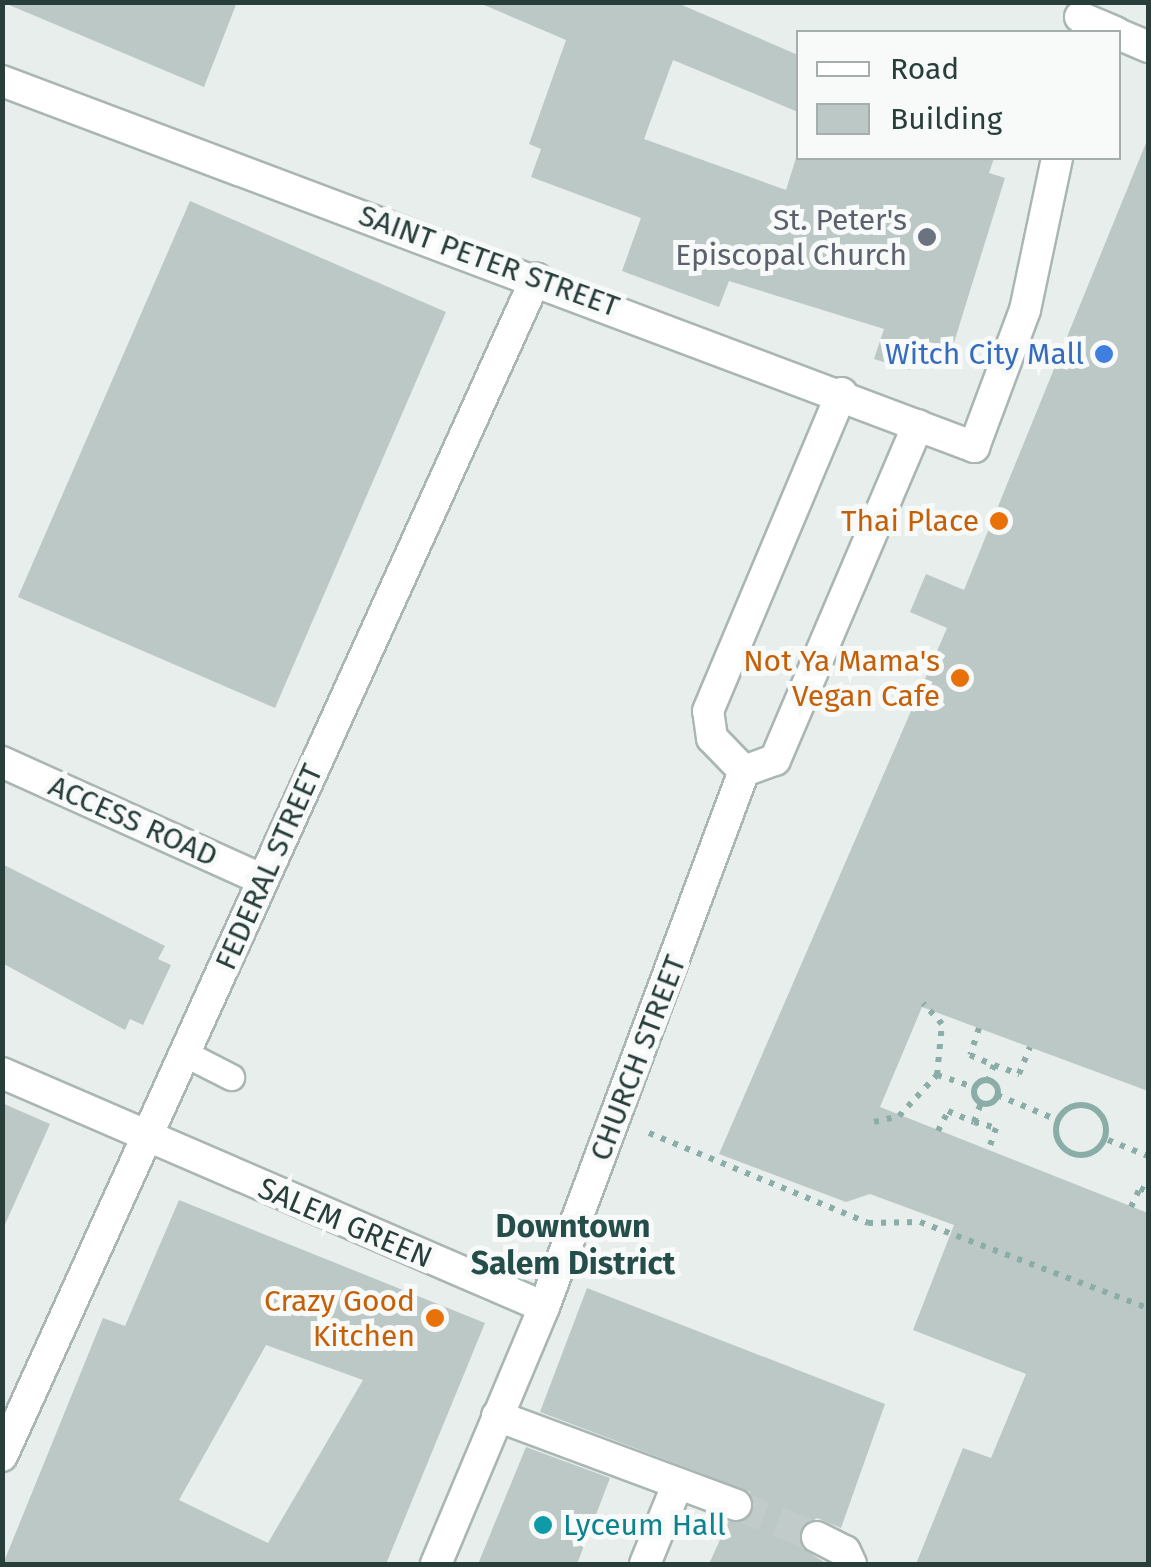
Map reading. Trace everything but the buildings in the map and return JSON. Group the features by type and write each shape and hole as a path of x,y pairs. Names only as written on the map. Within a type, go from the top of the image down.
{"street":[{"path":"1080,17 1110,30"},
{"path":"1121,35 1148,47"},
{"name":"SAINT PETER STREET","path":"2,81 536,278 974,447 1025,310 1057,160"},
{"name":"FEDERAL STREET","path":"2,1456 536,278"},
{"path":"842,394 708,712 712,738 744,771 774,760 918,425"},
{"name":"ACCESS ROAD","path":"2,762 263,880"},
{"name":"CHURCH STREET","path":"436,1564 544,1307 744,771"},
{"name":"SALEM GREEN","path":"2,1073 146,1140 544,1307"},
{"path":"498,1416 736,1505"},
{"path":"646,1564 678,1483"},
{"path":"817,1537 845,1550 851,1564"}],"lane":[{"path":"184,1053 231,1078"}],"path":[{"path":"874,1122 899,1116 937,1076 942,1024 923,1003"},
{"path":"979,1028 970,1055 994,1065 1019,1074 1030,1047"},
{"path":"937,1076 975,1087 988,1081 994,1065"},
{"path":"988,1081 996,1095 1055,1119"},
{"path":"974,1122 981,1103 975,1087"},
{"path":"981,1103 996,1095"},
{"path":"1055,1119 1069,1106 1089,1111 1107,1123 1108,1140"},
{"path":"938,1131 948,1111 996,1128 988,1151"},
{"path":"1055,1119 1056,1137 1078,1150 1094,1153 1108,1140"},
{"path":"615,1120 868,1222 920,1222 1148,1308"},
{"path":"1108,1140 1148,1156"},
{"path":"1131,1207 1140,1188 1148,1192"}],"tunnel":[{"path":"736,1505 817,1537"}],"place":[{"name":"St. Peter's Episcopal Church","path":"927,237"},
{"name":"Witch City Mall","path":"1104,354"},
{"name":"Thai Place","path":"999,521"},
{"name":"Not Ya Mama's Vegan Cafe","path":"960,678"},
{"name":"Crazy Good Kitchen","path":"435,1318"},
{"name":"Lyceum Hall","path":"543,1525"}],"district":[{"name":"Downtown Salem District","path":"573,1246"}]}
